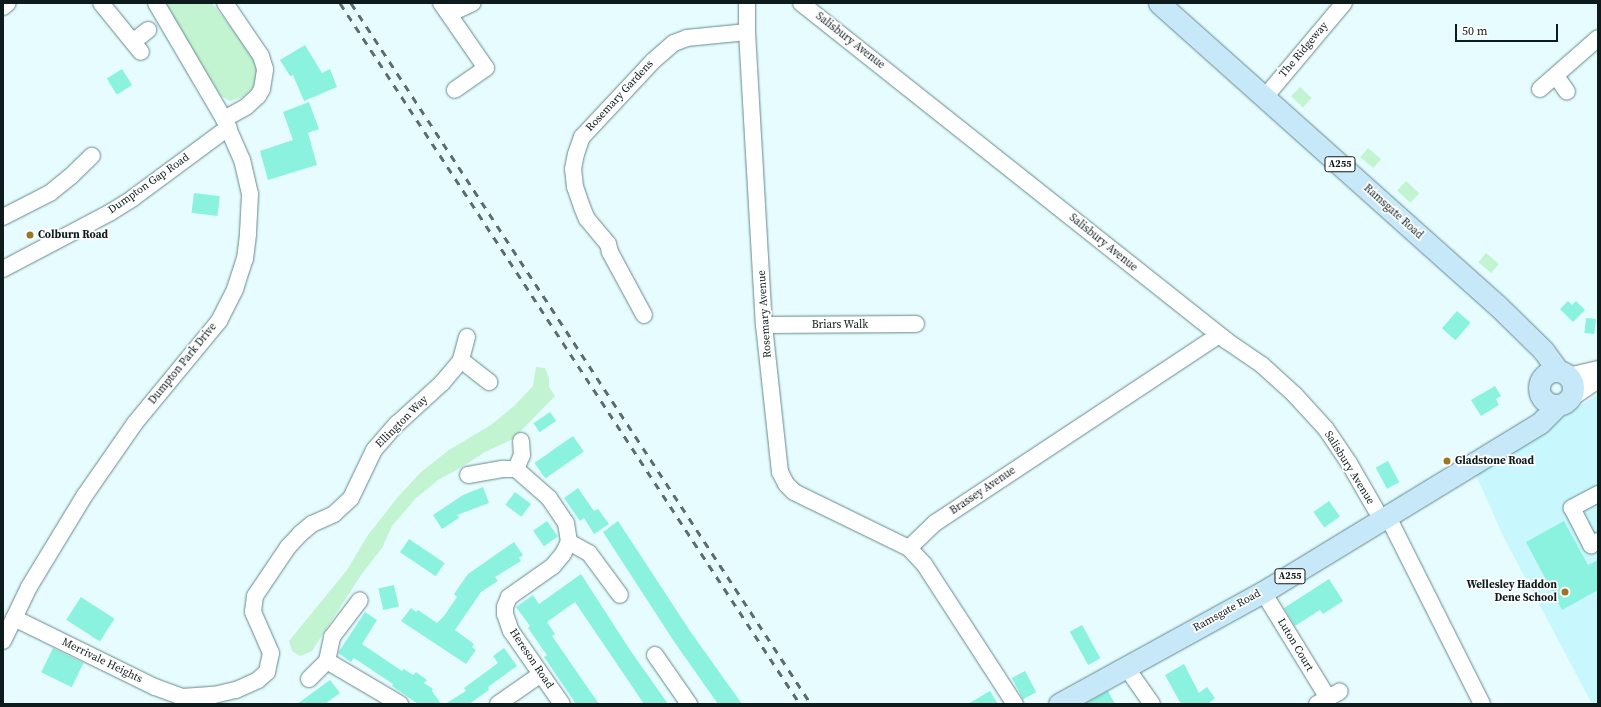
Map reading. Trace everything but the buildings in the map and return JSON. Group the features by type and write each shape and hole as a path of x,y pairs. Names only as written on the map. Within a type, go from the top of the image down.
{"main road":[{"name":"Ramsgate Road","path":"1159,3 1497,305 1543,350 1551,379 1514,437"},
{"name":"A255","path":"1551,379 1572,380 1573,391 1563,403 1552,405 1543,400 1551,379"},
{"name":"Ramsgate Road","path":"1059,704 1263,592 1382,513 1540,423 1563,403"}],"street":[{"path":"3,7 8,3"},
{"path":"102,3 138,47 148,30"},
{"name":"Dumpton Park Drive","path":"3,641 14,618 65,526 111,456 158,394 207,338 230,300 245,259 250,194 242,160 226,123 156,3"},
{"name":"Dumpton Gap Road","path":"3,269 111,212 133,198 258,96 262,89 265,69 261,56 225,3"},
{"path":"455,90 486,68 445,9 473,3"},
{"name":"Rosemary Avenue","path":"748,3 747,32 764,325 780,472 786,484 794,492 909,548"},
{"name":"Salisbury Avenue","path":"801,3 1219,334 1262,365 1300,400 1326,429 1382,513"},
{"name":"The Ridgeway","path":"1265,97 1344,3"},
{"name":"Rosemary Gardens","path":"644,315 616,264 608,244 587,219 575,187 573,169 582,137 663,51 674,43 687,38 747,32"},
{"path":"1540,89 1598,38"},
{"path":"1556,76 1567,92"},
{"path":"3,217 50,193 72,176 92,156"},
{"name":"Briars Walk","path":"764,325 916,324"},
{"name":"Brassey Avenue","path":"909,548 935,523 1219,334"},
{"name":"Ellington Way","path":"258,680 267,672 271,653 253,612 255,596 288,547 300,534 312,524 334,514 351,498 374,450 397,424 442,383 461,360 467,337"},
{"path":"461,360 489,382"},
{"path":"1551,379 1598,369"},
{"path":"1563,403 1598,380"},
{"path":"516,469 522,454 521,441"},
{"path":"468,475 503,469 516,469 549,498 566,523 569,542 589,552 620,595"},
{"path":"1598,494 1572,508 1591,545 1598,541"},
{"path":"1382,513 1482,704"},
{"name":"Hereson Road","path":"562,704 511,631 505,607 509,597 553,566 563,554 569,542"},
{"path":"909,548 924,564 1015,704"},
{"name":"Luton Court","path":"1263,592 1328,698"},
{"path":"309,679 327,662 332,636 360,600"},
{"name":"Merrivale Heights","path":"14,618 155,687 191,700 236,690 258,680"},
{"path":"655,655 689,704"},
{"path":"327,662 400,704"},
{"path":"1126,667 1152,704"},
{"path":"498,704 541,674"}],"shaded area":[{"name":"Wellesley Haddon Dene School","path":"1598,394 1598,704 1592,704 1504,538 1476,475"}],"green space":[{"path":"164,3 212,3 253,56 258,73 254,87 243,97 230,101 221,96"},
{"path":"1300,87 1312,98 1303,107 1291,97"},
{"path":"1368,148 1381,159 1373,168 1360,157"},
{"path":"1406,181 1419,193 1410,203 1397,191"},
{"path":"1486,253 1499,264 1491,273 1478,262"},
{"path":"536,367 545,368 549,378 549,387 555,396 513,439 485,452 438,480 415,499 392,526 382,548 361,575 312,651 300,656 292,651 289,641 347,570 368,535 397,498 421,472 449,450 491,425 515,405 533,386"}],"railway":[{"path":"340,3 800,704"},
{"path":"351,3 811,704"}],"place":[{"name":"Colburn Road","path":"30,235"},
{"name":"Gladstone Road","path":"1447,461"},
{"name":"Wellesley Haddon Dene School","path":"1565,592"}]}
